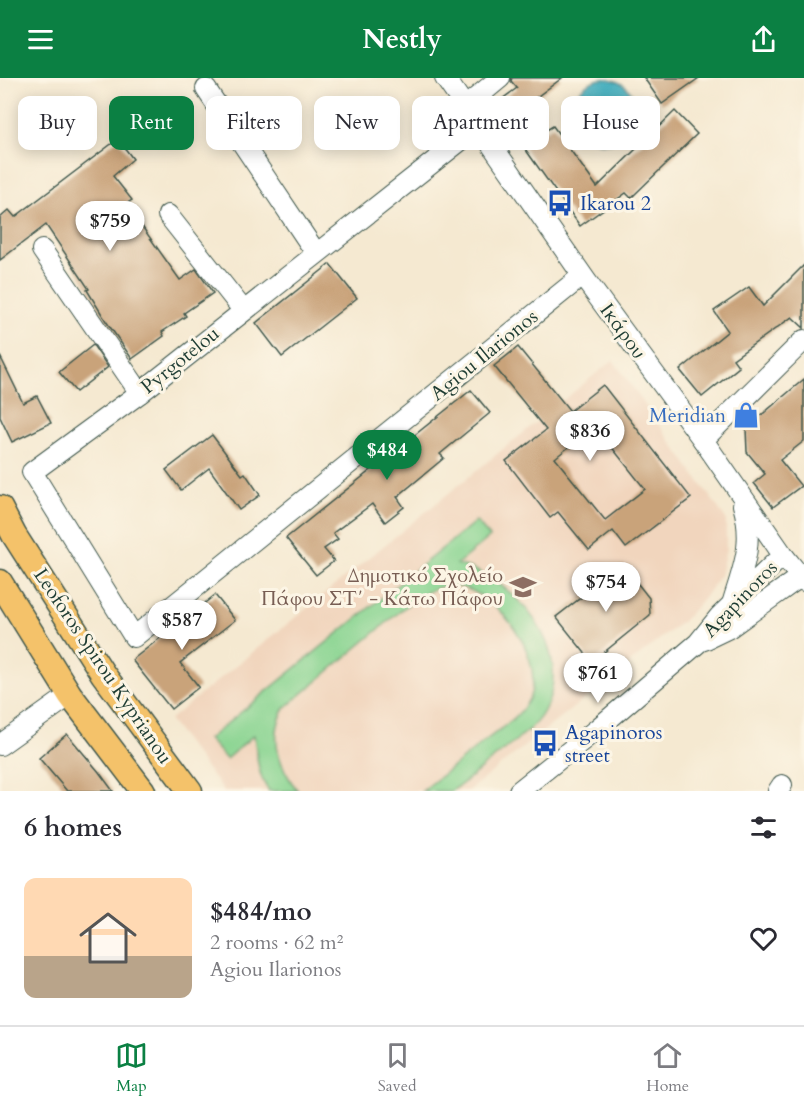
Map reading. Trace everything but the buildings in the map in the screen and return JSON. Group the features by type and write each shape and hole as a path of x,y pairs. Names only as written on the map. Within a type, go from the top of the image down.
{"main road":[{"name":"Leoforos Spirou Kyprianou","path":"0,508 14,535 103,674 190,791"},
{"name":"Leoforos Spirou Kyprianou","path":"0,582 70,695 143,791"}],"street":[{"name":"Ικάρου","path":"445,78 457,96"},
{"path":"478,96 500,78"},
{"path":"206,89 316,254"},
{"name":"Pyrgotelou","path":"134,637 32,472 140,393 448,150"},
{"name":"Ικάρου","path":"495,150 582,276 802,579"},
{"path":"168,214 243,310"},
{"path":"42,250 140,393"},
{"name":"Agiou Ilarionos","path":"134,637 582,276"},
{"path":"703,440 804,340"},
{"path":"732,604 745,564 748,541 748,523 741,497"},
{"name":"Agapinoros","path":"519,791 597,729 698,643 732,604 783,555"},
{"name":"Agapinoros","path":"698,643 729,628 802,579"},
{"path":"0,745 70,695"}],"shaded area":[{"name":"Δημοτικό Σχολείο Πάφου ΣΤ΄ - Κάτω Πάφου","path":"613,360 726,519 726,549 720,575 704,598 684,620 468,791 224,791 169,720"}],"green space":[{"path":"476,521 490,537 457,564 479,572 500,584 535,620 546,641 552,664 552,688 540,718 465,782 450,791 422,791 515,717 529,699 533,682 530,662 523,643 512,624 497,608 481,596 463,588 445,586 416,598 285,708 277,729 278,751 291,782 298,791 269,791 260,771 254,735 226,759 208,739"}],"water":[{"path":"599,79 617,81 634,96 576,96 587,84"}],"place":[{"name":"Ikarou 2","path":"560,203"},
{"name":"Meridian","path":"746,415"},
{"name":"Δημοτικό Σχολείο Πάφου ΣΤ΄ - Κάτω Πάφου","path":"523,587"},
{"name":"Agapinoros street","path":"545,743"}]}
